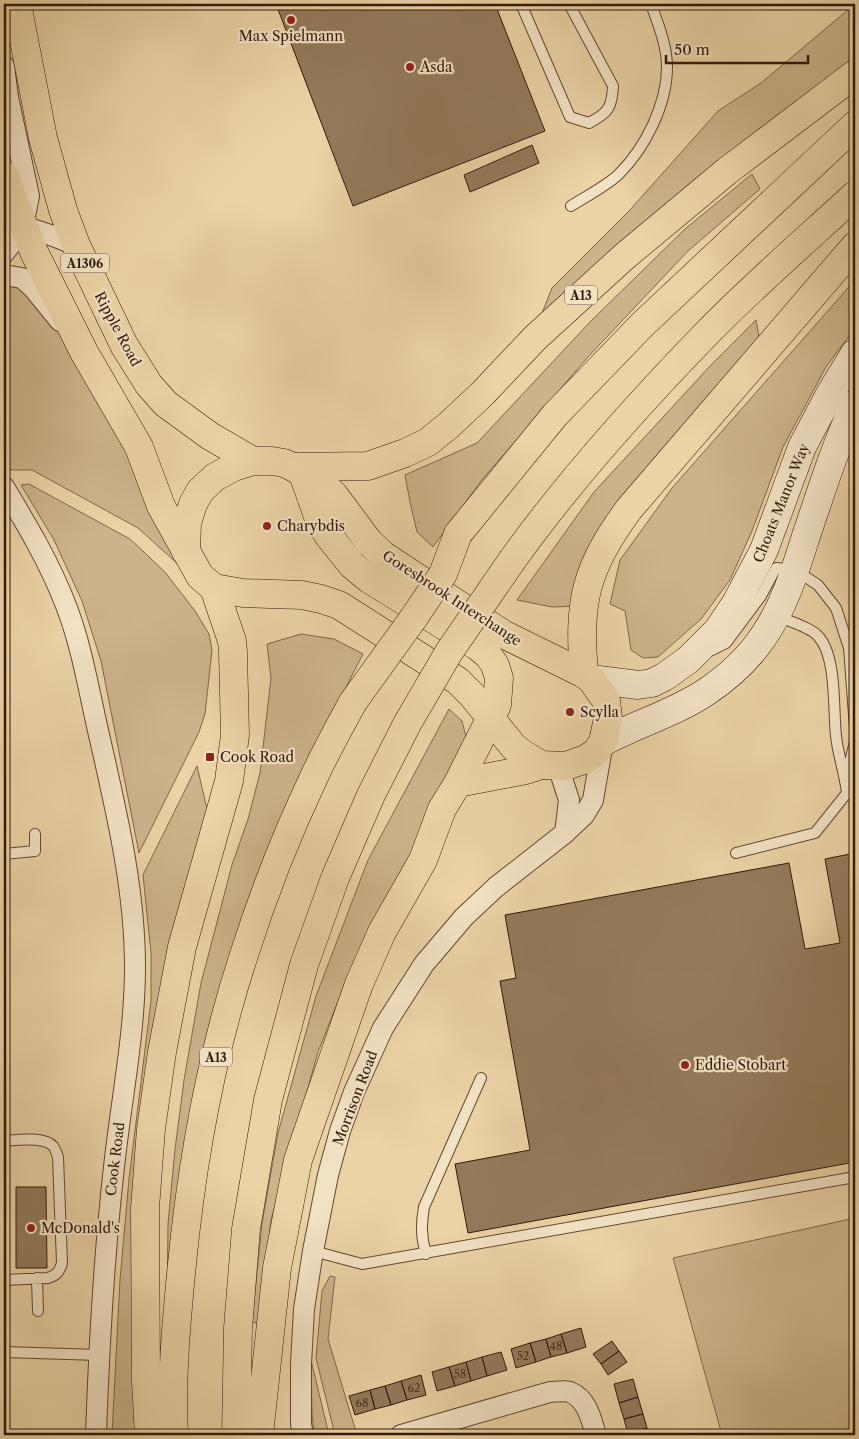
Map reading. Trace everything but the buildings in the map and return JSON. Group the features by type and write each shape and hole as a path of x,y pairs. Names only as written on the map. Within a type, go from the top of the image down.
{"main road":[{"name":"Ripple Road","path":"17,4 44,138 64,210 76,246 124,345 149,385 166,404 210,436 253,462"},
{"name":"A13","path":"298,471 368,466 405,453 428,442 450,425 535,338 625,256 727,171 855,74"},
{"name":"A13","path":"174,1435 176,1324 185,1227 206,1100 223,1026 244,955 277,863 314,777 353,702 443,574 458,534 555,415 643,324 855,126"},
{"name":"A1306","path":"4,175 13,226 139,447 162,506 186,552"},
{"path":"236,1435 238,1328 246,1229 268,1100 304,965 335,878 371,795 407,724 449,652 535,529 597,453 709,332 855,195"},
{"path":"588,676 581,631 584,599 597,559 612,532 629,509 855,246"},
{"name":"Goresbrook Interchange","path":"186,552 187,523 193,504 200,491 215,477 234,467 253,462 272,461 284,463 325,487 334,495 369,542 401,568 503,634 588,676 606,700 608,718 603,742"},
{"path":"259,1435 277,1268 298,1160 359,984 382,932 423,860 442,809 492,719 498,705 499,691 496,665 488,655 477,646 369,579 352,565 320,522 298,471"},
{"path":"149,1435 146,1381 145,1208 152,1129 162,1052 182,948 229,781 235,735 232,642 214,588 200,576 186,552"},
{"path":"214,588 244,593 302,595 321,599 339,606 458,682 472,695 520,752 549,766"},
{"path":"458,783 549,766 566,766 586,760 596,752 603,742"}],"street":[{"path":"4,66 8,97 29,196 13,226 16,238 4,253"},
{"path":"13,226 53,236 76,246"},
{"path":"4,275 22,278 34,289 84,352"},
{"name":"Choats Manor Way","path":"588,676 638,685 652,683 688,660 718,630 736,603 764,550 802,447 830,394 855,353"},
{"path":"603,742 625,730 652,720 704,693 731,673 762,639 776,616 795,570 833,458 855,404"},
{"name":"Cook Road","path":"4,487 42,552 66,605 80,654 104,758 127,865 133,910 136,968 132,1027 108,1220 96,1435"},
{"name":"Morrison Road","path":"303,1435 301,1424 301,1364 304,1309 328,1175 340,1131 354,1092 383,1028 424,964 464,917 496,887 565,833 584,815 593,800 603,742"},
{"path":"549,766 569,800 565,833"},
{"path":"402,1435 550,1392 568,1392 582,1400 589,1413 596,1435"}],"lane":[{"path":"522,4 570,117 589,123 604,115 612,100 613,86 569,4"},
{"path":"571,206 618,175 643,145 661,103 667,67 663,38 651,4"},
{"path":"688,660 726,643 761,596 776,568 795,570 818,585 836,608 849,648 855,728"},
{"path":"736,853 814,833 851,794 845,778 836,738 832,674 826,647 817,634 776,616"},
{"path":"845,778 855,742"},
{"path":"4,854 35,851 35,834"},
{"path":"426,1254 421,1238 424,1206 480,1078"},
{"path":"4,1141 36,1140 48,1142 55,1147 58,1157 62,1263 60,1270 55,1276 4,1280"},
{"path":"313,1251 362,1264 855,1178"},
{"path":"37,1278 38,1311"},
{"path":"4,1352 99,1355"}],"shaded area":[{"path":"855,4 855,56 760,131 536,328 552,288 629,211 718,111 761,83"},
{"path":"752,174 760,189 688,251 587,358 481,481 433,547 417,532 405,475 477,443 590,322 685,229"},
{"path":"855,280 855,328 826,367 783,447 752,531 730,580 701,619 658,657 643,658 631,650 625,611 610,604 620,560 672,488"},
{"path":"13,285 24,285 116,408 179,565 138,528 32,470 11,470 4,453 4,289"},
{"path":"756,320 761,348 615,520 580,606 552,607 517,600 594,492 711,365"},
{"path":"29,484 130,539 165,572 195,611 209,634 212,650 205,714 199,732 139,853 101,661 82,601 54,540 21,485"},
{"path":"301,634 334,639 363,654 301,775 259,880 167,1311 168,1224 184,1080 201,983 232,865 248,819 260,773 271,678 267,644"},
{"path":"449,709 462,721 466,737 439,809 345,984 318,1052 271,1220 259,1324 252,1322 262,1223 278,1133 316,996 368,860"},
{"path":"197,766 210,822 161,1041 146,1435 112,1435 120,1280 129,1179 151,1001 151,953 143,875"},
{"path":"855,1218 855,1435 722,1435 673,1258"},
{"path":"330,1276 335,1277 328,1339 357,1435 335,1435 316,1358 322,1291"},
{"path":"311,1360 329,1435 314,1435"}],"place":[{"name":"Max Spielmann","path":"291,20"},
{"name":"Asda","path":"410,67"},
{"name":"Charybdis","path":"267,526"},
{"name":"Scylla","path":"570,712"},
{"name":"Cook Road","path":"210,757"},
{"name":"Eddie Stobart","path":"685,1065"},
{"name":"McDonald's","path":"31,1228"}]}
